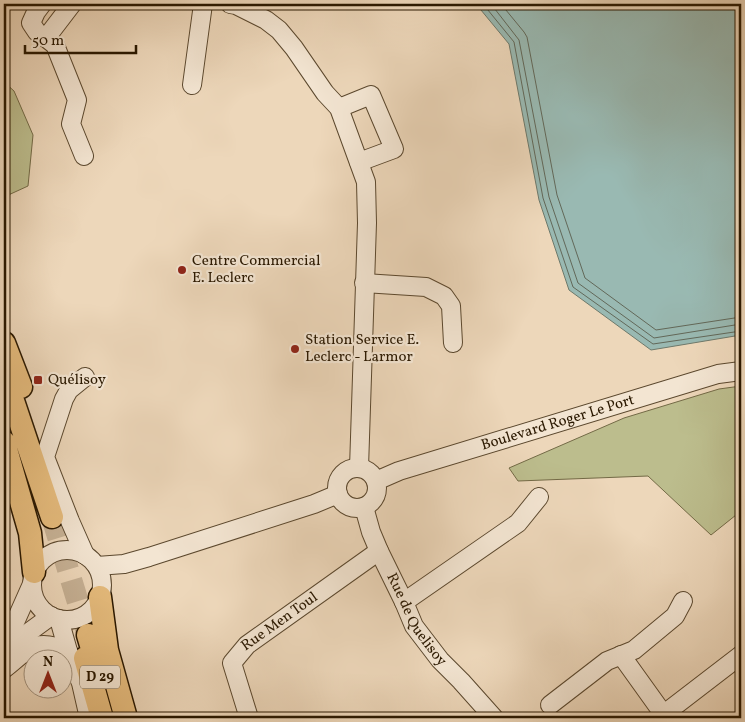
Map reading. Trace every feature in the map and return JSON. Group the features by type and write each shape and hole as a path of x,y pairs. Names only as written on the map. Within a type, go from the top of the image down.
{"main road":[{"path":"4,343 24,394 45,457"},
{"path":"4,374 47,518 4,402"},
{"path":"4,442 30,533 33,578"},
{"path":"100,597 107,650 126,718"},
{"name":"D 29","path":"78,641 102,718"},
{"name":"D 29","path":"78,641 112,718"}],"street":[{"path":"42,4 36,12 32,23 36,32 55,45 77,100 71,124 84,156"},
{"path":"46,38 72,4"},
{"path":"192,85 203,4"},
{"path":"230,4 266,20 279,30 294,48 324,93 339,108 366,182 367,222 359,468"},
{"path":"339,108 371,96 394,149 359,162"},
{"path":"364,283 426,287 444,296 451,306 453,343"},
{"name":"Boulevard Roger Le Port","path":"376,481 399,471 642,396 718,374 741,371"},
{"path":"4,669 25,635 55,618 73,620 86,615 93,609 102,591 101,574 91,560 70,521 45,457 68,390 85,377"},
{"path":"359,468 369,472 376,481 377,489 375,496 371,503 364,507 356,508 349,506 342,502 338,494 338,482 343,474 350,470 359,468"},
{"path":"4,643 16,620 40,562 56,552 69,550 80,552 91,560 124,564 314,504 338,494"},
{"path":"404,602 518,523 538,497"},
{"name":"Rue de Quelisoy","path":"364,507 371,532 414,626 440,660 494,718"},
{"name":"Rue Men Toul","path":"249,718 232,663 247,645 379,551"},
{"path":"33,578 32,591 44,612 55,618 78,641 81,683 89,718"},
{"path":"550,705 607,660 634,650 675,616 683,601"},
{"path":"4,669 30,648 41,644 56,646 78,641"},
{"path":"621,655 662,716 741,655"}],"green space":[{"path":"4,82 14,91 33,135 28,186 4,197"},
{"path":"741,386 741,511 711,535 648,476 518,481 509,468 624,418 719,389"}],"water":[{"path":"476,4 741,4 741,335 651,350 569,290 539,200 509,44"}],"tunnel":[{"path":"52,517 88,635"}],"place":[{"name":"Centre Commercial E. Leclerc","path":"182,270"},
{"name":"Station Service E. Leclerc - Larmor","path":"295,349"},
{"name":"Quélisoy","path":"38,380"}]}
